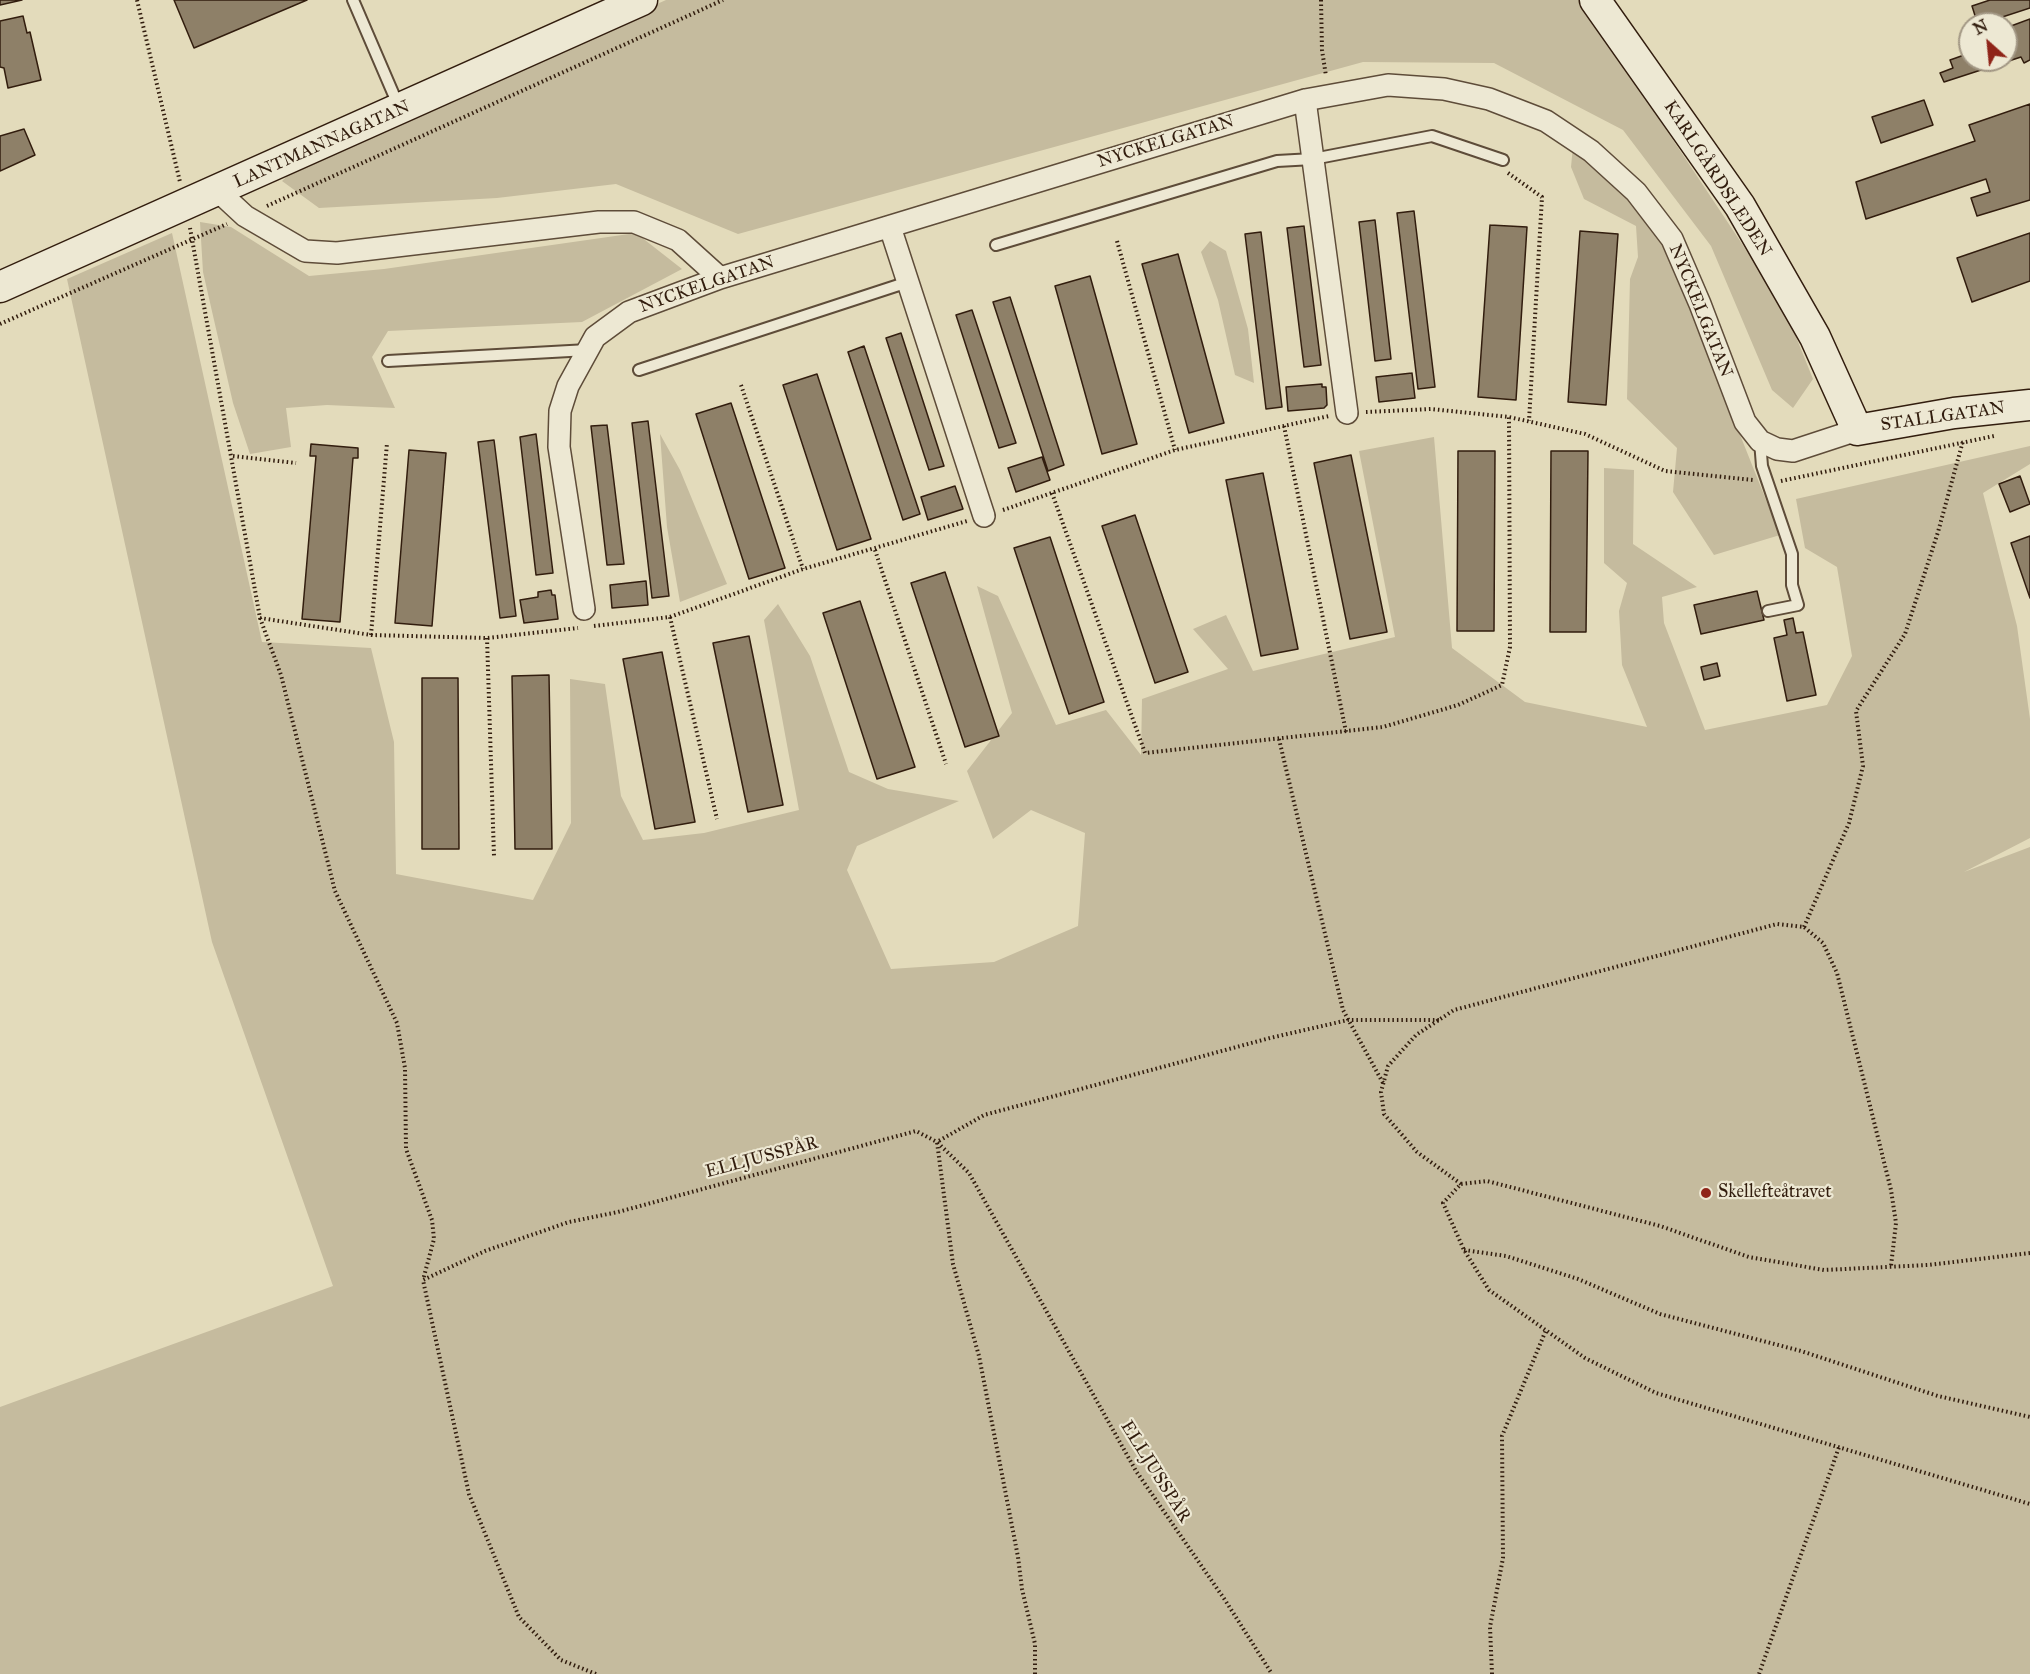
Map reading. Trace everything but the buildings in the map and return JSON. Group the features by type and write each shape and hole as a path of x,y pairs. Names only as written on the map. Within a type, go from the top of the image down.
{"street":[{"name":"LANTMANNAGATAN","path":"0,287 401,110 642,0"},
{"name":"KARLGÅRDSLEDEN","path":"1595,0 1740,206 1815,337 1857,430"},
{"name":"NYCKELGATAN","path":"584,609 559,447 560,411 568,387 595,337 629,312 720,278 1305,100 1388,85 1444,89 1489,99 1546,121 1591,151 1636,192 1672,239 1700,304 1745,422 1760,441"},
{"path":"1305,100 1347,413"},
{"path":"218,191 245,216 305,251 337,253 599,222 634,222 678,240 720,278"},
{"path":"890,227 984,516"},
{"name":"STALLGATAN","path":"1857,430 1954,413 2030,405"},
{"path":"1760,441 1777,449 1793,451 1857,430"}],"lane":[{"path":"353,0 401,110"},
{"path":"996,245 1277,161 1313,159 1432,136 1503,160"},
{"path":"639,370 908,282"},
{"path":"388,361 588,351"},
{"path":"1760,441 1762,466 1792,554 1792,585 1798,605 1768,611"}],"path":[{"path":"137,0 186,204 233,456 260,618 281,675 335,891 397,1023 405,1068 406,1149 432,1220 434,1239 423,1280 469,1494 519,1617 561,1660 597,1674"},
{"path":"0,324 723,0"},
{"path":"1321,0 1322,50 1329,95"},
{"path":"1503,160 1507,172 1542,198 1528,422"},
{"path":"1117,241 1175,450"},
{"path":"741,385 803,569"},
{"path":"260,618 371,635 487,638 670,617 803,569 875,550 984,516 1175,450 1347,413 1431,409 1509,417 1585,434 1665,471 1767,482 1996,435"},
{"path":"1052,493 1145,753 1383,727 1458,705 1502,686 1510,647 1509,417"},
{"path":"1284,426 1346,732"},
{"path":"1804,927 1849,823 1863,766 1856,711 1905,634 1938,532 1963,441"},
{"path":"371,635 387,443"},
{"path":"233,456 296,463"},
{"path":"875,550 946,764"},
{"path":"670,617 717,819"},
{"path":"487,638 494,856"},
{"path":"1279,739 1343,1010 1383,1083"},
{"path":"1461,1184 1418,1152 1384,1114 1381,1092 1388,1066 1416,1035 1454,1010 1777,924 1804,927 1823,943 1837,973 1892,1190 1896,1223 1891,1266"},
{"path":"1035,1674 1035,1644 1022,1589 984,1379 953,1264 937,1142 984,1115 1270,1038 1348,1020 1440,1020"},
{"name":"ELLJUSSPÅR","path":"423,1280 485,1251 569,1222 618,1212 916,1131 937,1142 969,1173 1136,1471 1225,1600 1272,1674"},
{"path":"2030,1253 1824,1270 1749,1257 1660,1226 1487,1181 1461,1184 1443,1203 1464,1250 1489,1290 1585,1358 1656,1394 2030,1504"},
{"path":"1464,1250 1506,1256 1578,1279 1660,1314 1801,1352 1938,1396 2030,1418"},
{"path":"1492,1674 1490,1627 1503,1558 1502,1436 1546,1330"},
{"path":"1759,1674 1839,1447"}],"shaded area":[{"path":"666,0 1580,0 1784,307 1813,379 1793,408 1772,390 1711,246 1623,130 1494,63 1363,62 738,234 616,184 497,198 319,208 282,181 300,164"},
{"path":"1573,146 1614,178 1666,239 1705,347 1780,535 1714,555 1673,492 1677,448 1627,399 1630,279 1638,257 1636,226 1584,199 1571,167"},
{"path":"200,222 231,227 309,276 384,269 636,233 682,269 582,322 388,331 372,357 395,408 327,405 286,408 291,447 250,454 233,403 203,272"},
{"path":"172,233 262,642 371,648 394,742 396,874 533,900 571,823 570,679 605,684 621,796 643,840 704,833 799,810 764,620 778,604 810,656 849,772 888,789 959,801 857,846 847,870 891,969 994,962 1078,926 1085,833 1031,810 993,839 967,771 1012,713 977,586 998,596 1056,725 1106,710 1141,755 1142,699 1228,669 1193,629 1226,615 1253,671 1395,637 1359,451 1434,437 1452,648 1525,702 1647,727 1622,665 1619,611 1627,583 1604,563 1604,468 1634,470 1633,544 1697,587 1662,597 1664,623 1705,730 1827,705 1852,656 1837,567 1805,548 1796,499 2030,446 2030,464 1983,493 2017,626 2030,719 2030,838 1964,872 2030,847 2030,1674 0,1674 0,1407 333,1286 212,942 67,279"},
{"path":"1210,241 1226,251 1248,329 1254,383 1235,375 1218,300 1201,252"},
{"path":"660,434 680,470 727,584 680,602 667,527"}],"place":[{"name":"Skellefteåtravet","path":"1706,1193"}]}
